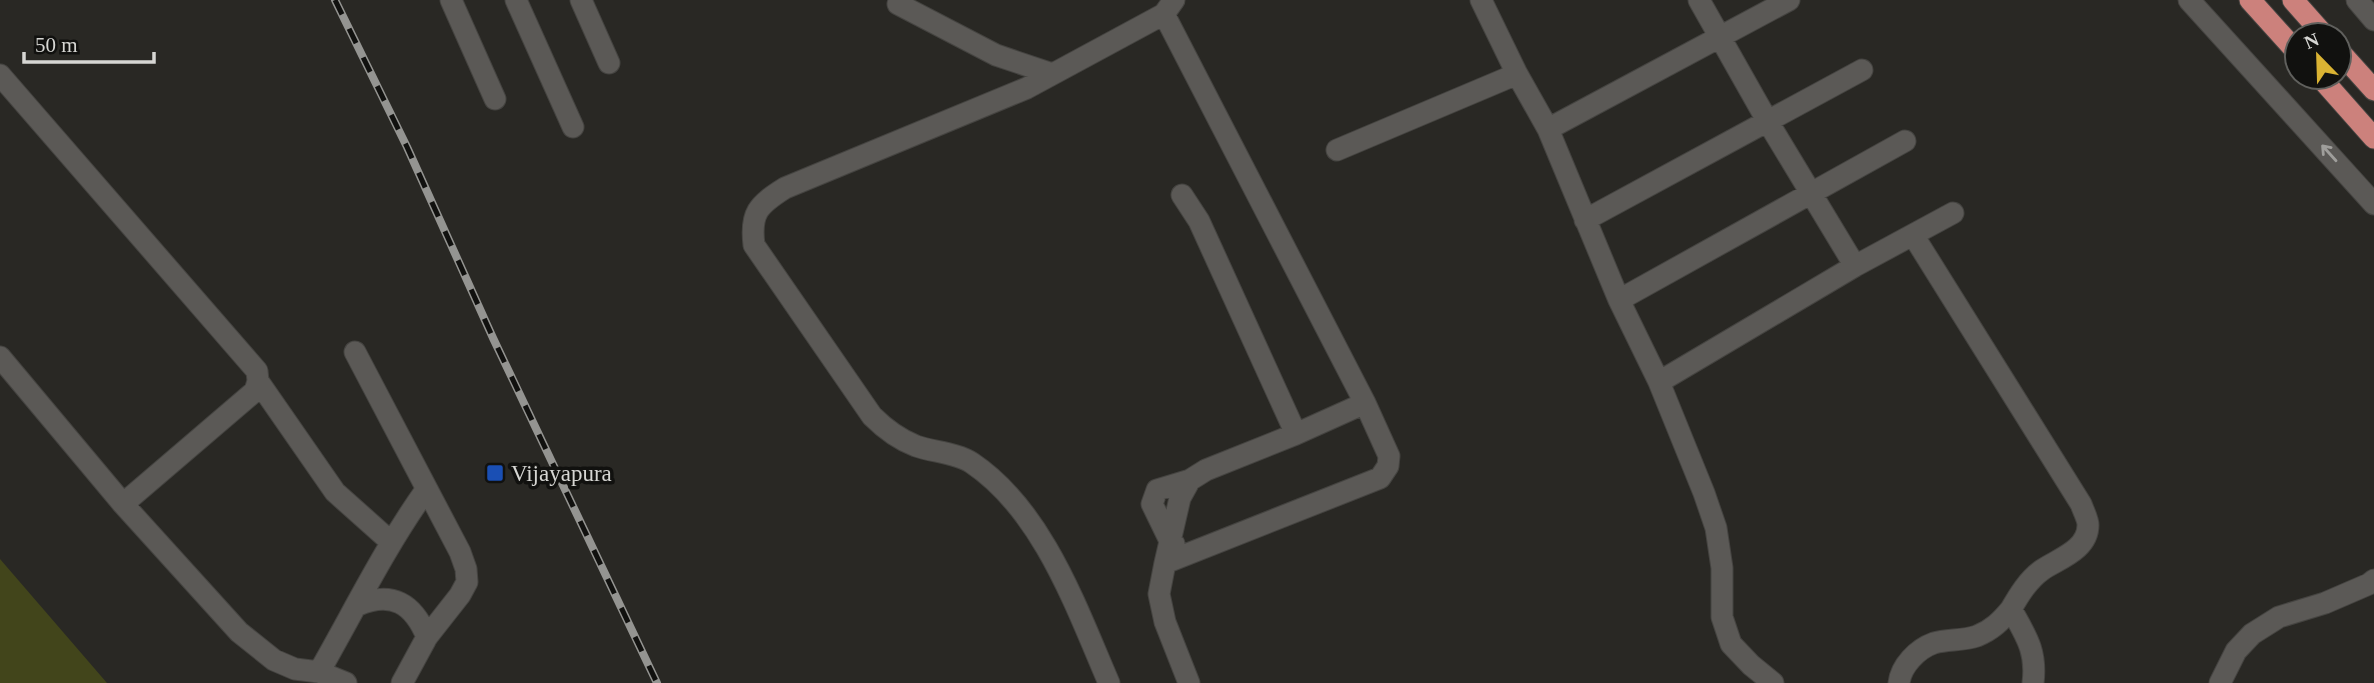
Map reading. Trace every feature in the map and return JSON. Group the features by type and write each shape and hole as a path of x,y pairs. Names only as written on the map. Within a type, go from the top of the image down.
{"highway":[{"path":"2250,0 2283,37"},
{"path":"2293,0 2312,21"},
{"path":"2353,67 2374,90"},
{"path":"2332,91 2374,138"}],"street":[{"path":"451,0 495,99"},
{"path":"516,0 573,127"},
{"path":"580,0 609,63"},
{"path":"1481,0 1517,74 1548,129 1619,300 1659,382 1704,493 1716,528 1723,568 1722,617 1731,644 1773,683"},
{"path":"1699,0 1768,122 1855,266"},
{"path":"1548,129 1789,0"},
{"path":"2189,0 2374,204"},
{"path":"2357,0 2374,20"},
{"path":"898,4 996,55 1052,74"},
{"path":"1109,683 1068,589 1028,518 1004,489 970,461 914,445 890,433 872,416 754,245 752,224 762,202 785,188 1027,88 1169,7 1389,456 1388,467 1380,478 1165,564"},
{"path":"1585,220 1862,70"},
{"path":"1337,150 1517,74"},
{"path":"0,75 257,371 255,391 123,504"},
{"path":"1619,300 1905,141"},
{"path":"1182,195 1199,221 1296,434"},
{"path":"1659,382 1855,266 1953,213"},
{"path":"1899,683 1900,674 1908,662 1921,650 1933,644 1976,636 1997,626 2011,609 2020,591 2039,572 2075,550 2084,538 2088,524 2081,504 1913,234"},
{"path":"355,352 460,552 466,569 467,582 460,595 427,637 401,683"},
{"path":"0,357 123,504 239,632 274,660 295,669 318,671 346,683"},
{"path":"258,381 335,492 391,542"},
{"path":"1189,683 1165,622 1158,594 1180,498 1191,480 1206,470 1365,403"},
{"path":"318,671 358,605 391,542 426,490"},
{"path":"1170,541 1191,553"},
{"path":"2220,683 2236,651 2252,634 2279,617 2325,603 2374,580"},
{"path":"358,605 374,599 390,598 413,612 421,621 427,637"},
{"path":"2011,609 2031,645 2033,683"}],"green space":[{"path":"0,559 107,683 0,683"}],"railway":[{"path":"335,0 407,147 493,338 657,683"}],"place":[{"name":"Vijayapura","path":"495,473"}]}
